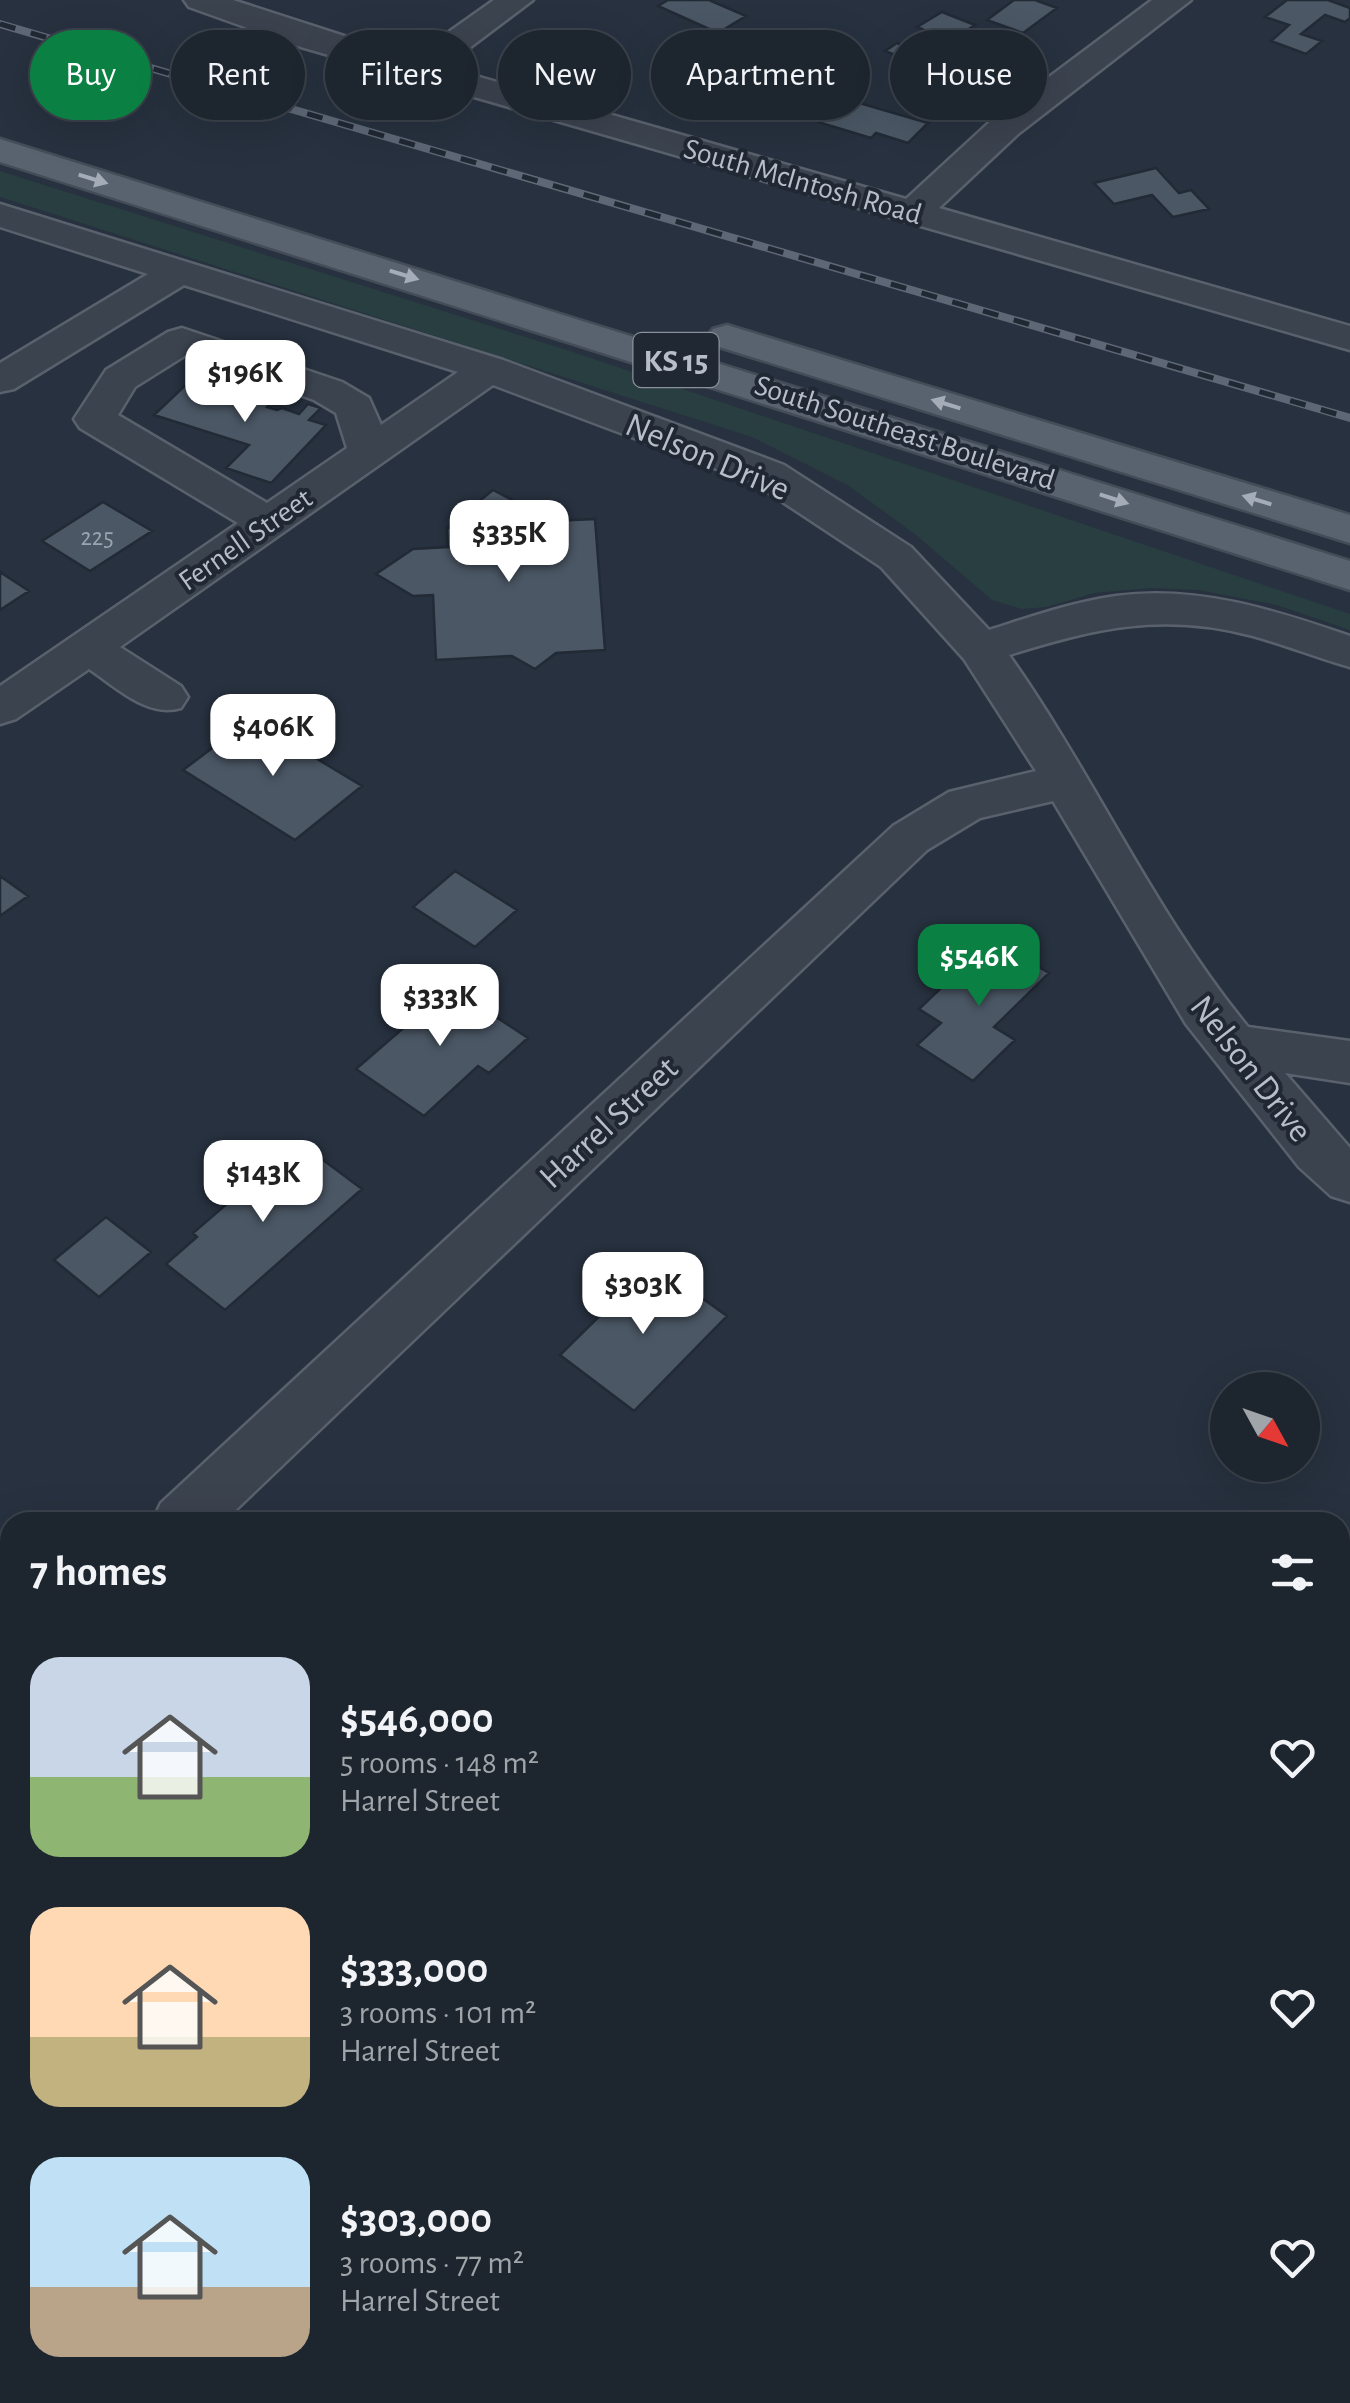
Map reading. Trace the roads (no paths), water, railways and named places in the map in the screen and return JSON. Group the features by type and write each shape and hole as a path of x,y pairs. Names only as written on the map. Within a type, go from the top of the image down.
{"main road":[{"path":"0,115 330,216"},
{"name":"South Southeast Boulevard","path":"0,150 1350,576"},
{"name":"South Southeast Boulevard","path":"701,328 1350,529"}],"street":[{"name":"South McIntosh Road","path":"201,0 325,43"},
{"path":"474,30 516,0"},
{"path":"913,213 965,158 1012,118 1174,0"},
{"name":"South McIntosh Road","path":"478,87 1350,338"},
{"name":"Nelson Drive","path":"0,215 489,369 769,474 896,557 980,648 1068,782 1107,854 1204,1010 1318,1152 1350,1180"},
{"path":"0,380 180,272"},
{"path":"328,390 381,335"},
{"path":"268,522 95,418 120,380 182,340 328,390 355,407 369,453"},
{"name":"Fernell Street","path":"0,708 489,369"},
{"path":"980,648 1118,610 1166,610 1216,613 1262,623 1350,652"},
{"path":"88,648 165,696"},
{"name":"Harrel Street","path":"193,1512 910,838 966,804 1068,782"},
{"path":"1232,1045 1350,1062"}],"railway":[{"path":"0,24 1350,418"}]}
